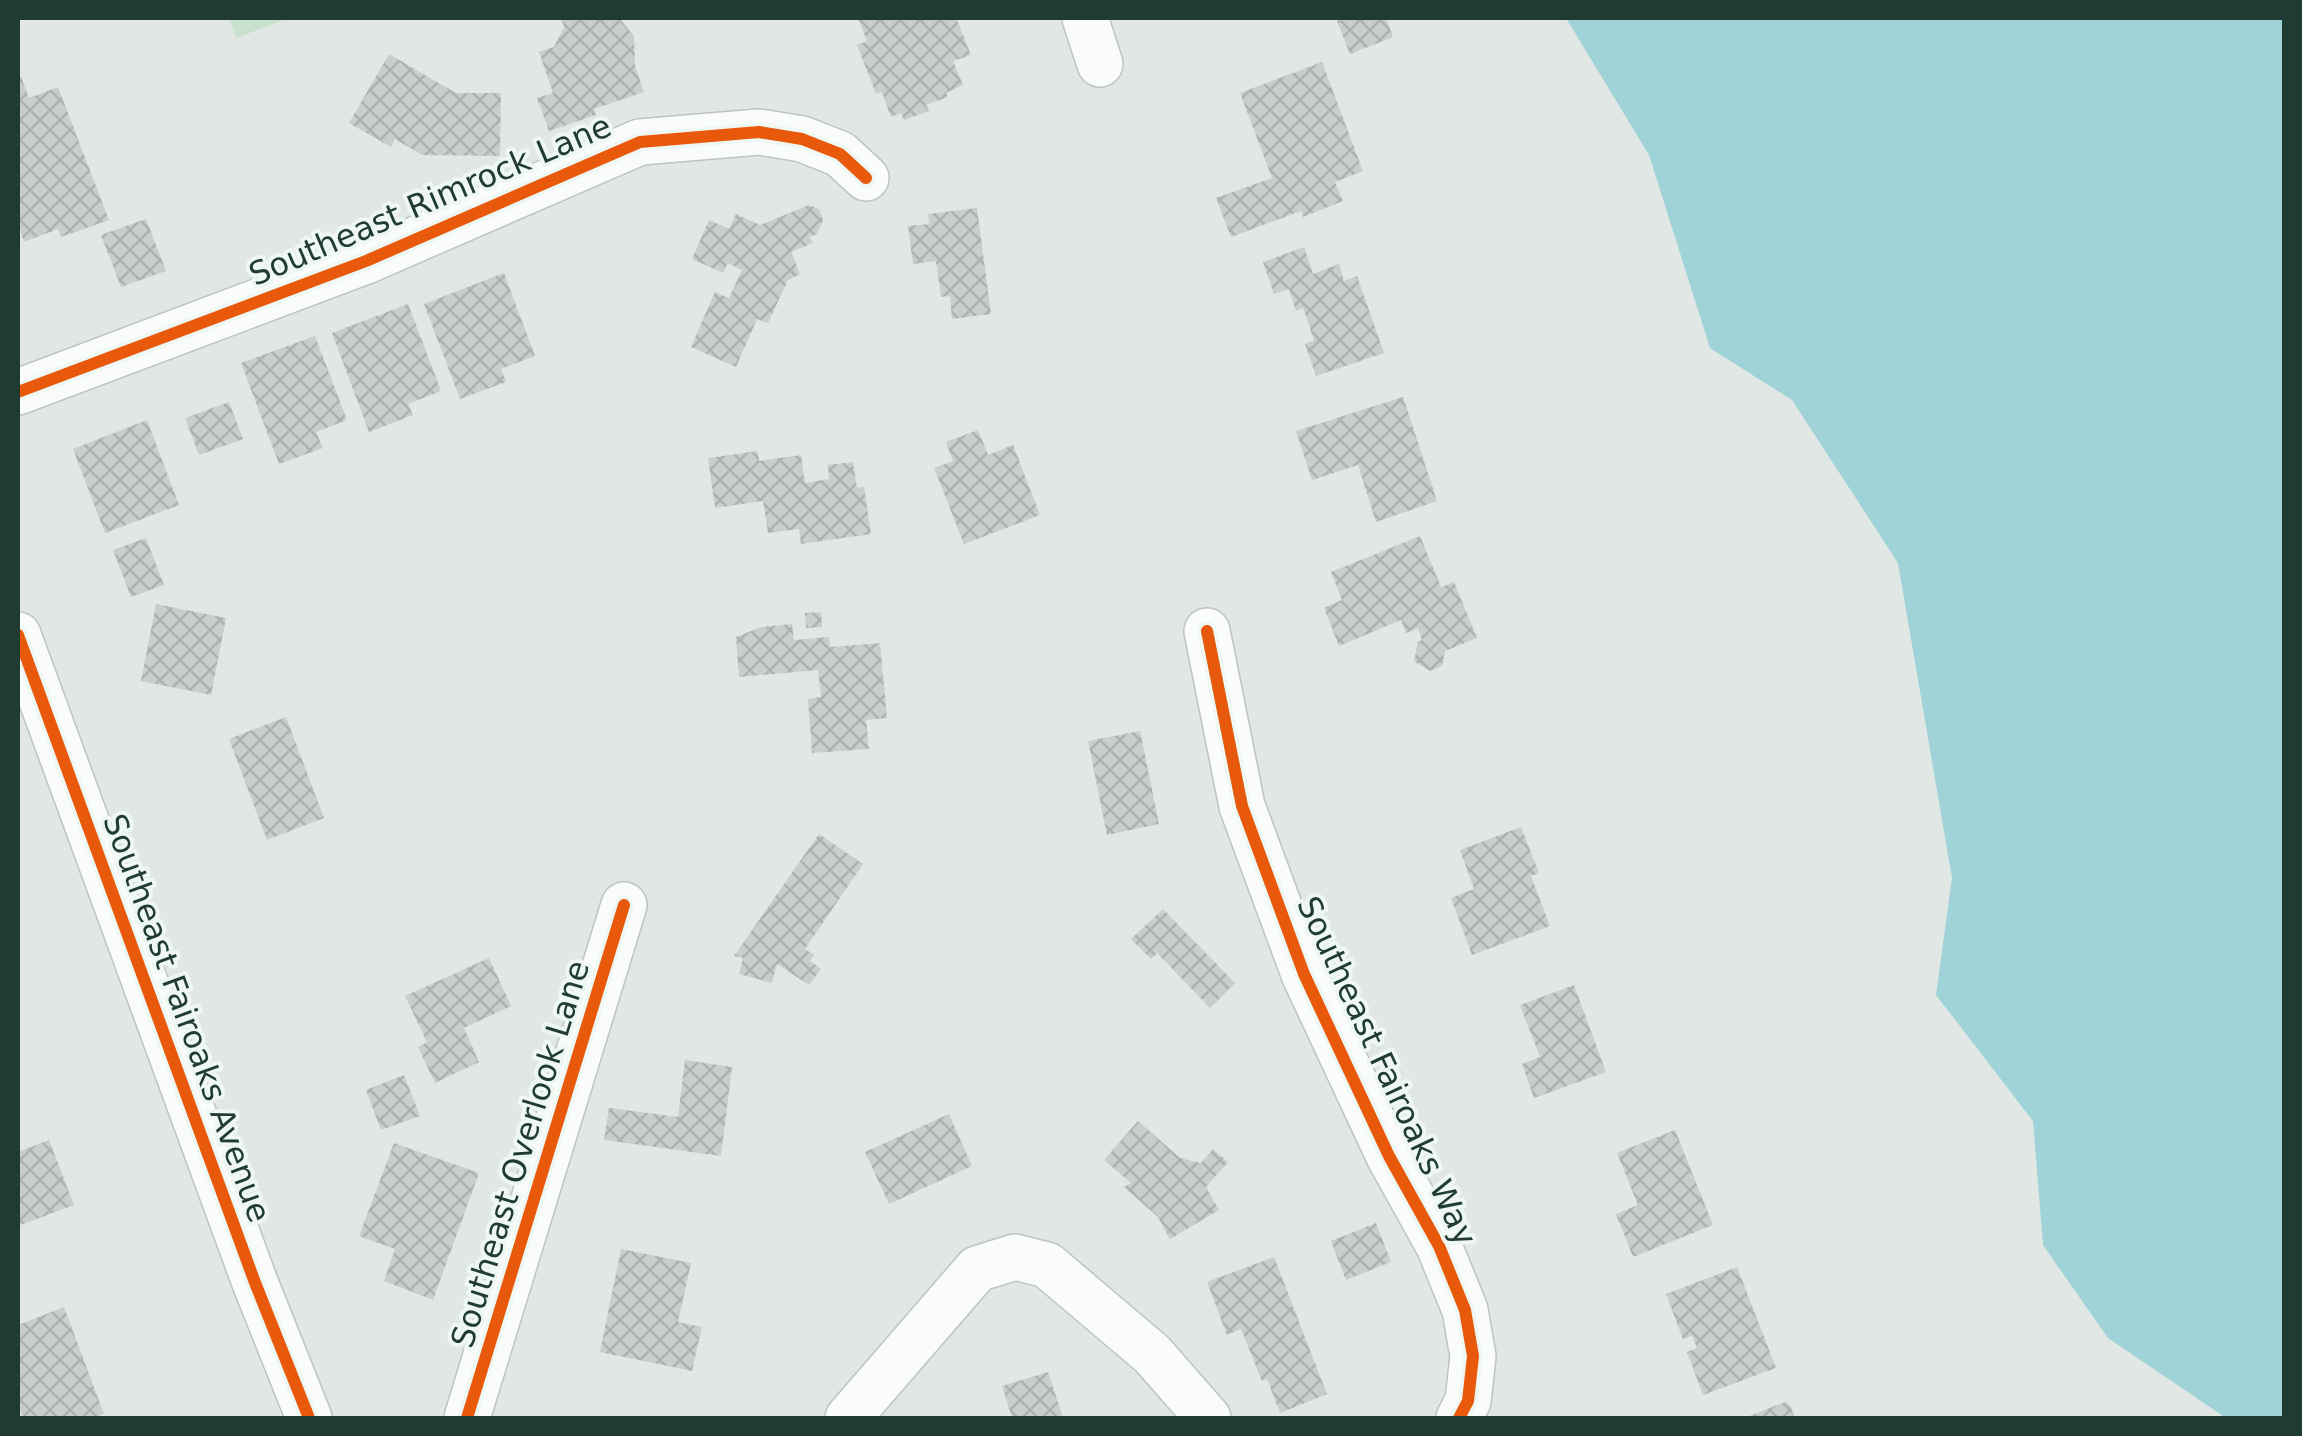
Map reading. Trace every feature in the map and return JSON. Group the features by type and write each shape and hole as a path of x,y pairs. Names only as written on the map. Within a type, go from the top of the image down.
{"street":[{"path":"1085,18 1100,64"},
{"name":"Southeast Rimrock Lane","path":"18,392 366,261 640,142 759,132 802,138 840,154 866,178"},
{"name":"Southeast Fairoaks Way","path":"1207,631 1242,806 1304,974 1389,1156 1439,1246 1465,1310 1473,1356 1468,1401 1460,1418"},
{"name":"Southeast Fairoaks Avenue","path":"18,636 254,1280 309,1418"},
{"name":"Southeast Overlook Lane","path":"467,1418 624,905"},
{"path":"848,1418 978,1269 1015,1257 1048,1264 1152,1354 1208,1418"}],"green space":[{"path":"229,18 290,18 236,38"}],"water":[{"path":"1566,18 2284,18 2284,1418 2226,1418 2108,1338 2043,1245 2033,1121 1936,995 1952,878 1898,563 1792,400 1710,348 1649,155"}],"building":[{"path":"561,18 619,18 634,36 635,66 644,92 594,109 596,115 549,131 537,98 553,93 539,52 554,47 564,27"},
{"path":"858,18 956,18 971,55 953,61 963,85 946,93 948,97 926,105 929,111 904,120 901,113 891,117 882,92 876,94 857,45 867,41"},
{"path":"1386,18 1393,37 1350,54 1337,21"},
{"path":"389,54 456,93 501,93 500,156 422,155 395,139 391,147 349,123"},
{"path":"1322,62 1363,171 1335,182 1343,201 1303,217 1301,211 1231,237 1216,198 1272,178 1240,93"},
{"path":"21,77 29,98 58,87 109,220 61,237 58,229 24,242 18,224"},
{"path":"809,205 819,209 823,220 817,234 809,237 813,243 791,252 800,274 788,280 768,323 757,319 736,367 691,347 715,292 729,298 742,270 728,263 723,273 692,259 709,220 729,229 736,214 760,225"},
{"path":"977,208 991,314 952,319 950,296 941,297 936,261 913,264 908,226 929,224 928,214"},
{"path":"146,219 166,271 121,287 101,235"},
{"path":"1304,247 1313,274 1339,264 1344,281 1357,276 1384,353 1316,376 1305,344 1314,340 1303,308 1296,311 1289,289 1274,294 1263,262"},
{"path":"504,273 535,356 501,369 506,382 460,399 424,304"},
{"path":"408,304 441,391 408,404 413,415 369,432 332,333"},
{"path":"315,336 347,420 316,432 323,448 279,464 241,363"},
{"path":"1403,397 1437,501 1376,522 1358,465 1312,480 1296,431"},
{"path":"229,402 243,439 199,455 185,418"},
{"path":"147,420 179,505 105,533 73,449"},
{"path":"978,430 988,455 1013,445 1040,515 964,544 934,468 953,461 946,442"},
{"path":"758,451 759,461 801,455 805,483 829,479 828,465 853,462 857,488 864,487 871,534 801,544 799,529 768,533 763,501 715,508 708,458"},
{"path":"1420,536 1441,587 1454,582 1477,638 1445,651 1442,666 1430,671 1414,661 1418,642 1422,640 1418,628 1406,633 1401,620 1339,646 1324,608 1342,600 1331,572"},
{"path":"146,538 164,585 131,597 113,550"},
{"path":"156,604 226,618 211,695 141,681"},
{"path":"821,612 822,627 806,628 805,613"},
{"path":"792,624 794,640 829,637 830,647 880,643 887,718 866,720 869,749 812,753 808,699 821,697 818,670 739,677 736,637 761,627"},
{"path":"286,717 324,818 267,840 229,739"},
{"path":"1140,731 1159,824 1107,835 1088,741"},
{"path":"1521,827 1539,873 1531,876 1550,926 1472,955 1451,898 1474,889 1460,850"},
{"path":"819,834 863,864 805,949 814,955 810,961 821,969 809,985 777,964 772,983 739,974 743,958 734,956"},
{"path":"1163,909 1235,983 1210,1008 1157,953 1151,959 1131,939"},
{"path":"489,958 511,1006 464,1028 479,1062 435,1083 418,1047 427,1042 405,996"},
{"path":"1574,985 1606,1072 1534,1098 1522,1064 1540,1057 1520,1005"},
{"path":"685,1060 732,1067 721,1156 604,1140 609,1108 678,1117"},
{"path":"404,1075 420,1116 381,1130 366,1090"},
{"path":"949,1114 972,1166 889,1204 865,1152"},
{"path":"1138,1121 1180,1158 1201,1163 1213,1149 1228,1162 1206,1187 1219,1210 1170,1239 1158,1217 1124,1187 1131,1183 1104,1160"},
{"path":"1675,1130 1713,1225 1633,1257 1616,1214 1638,1205 1617,1153"},
{"path":"49,1140 74,1205 18,1226 18,1152"},
{"path":"394,1143 479,1173 433,1300 384,1281 395,1249 359,1236"},
{"path":"1376,1223 1391,1262 1346,1280 1331,1241"},
{"path":"621,1249 691,1263 678,1322 702,1327 692,1371 600,1352"},
{"path":"1274,1257 1327,1394 1280,1413 1241,1329 1227,1335 1207,1282"},
{"path":"1737,1267 1776,1368 1703,1395 1687,1352 1697,1348 1692,1336 1683,1339 1666,1294"},
{"path":"64,1307 104,1414 92,1418 23,1418 18,1404 18,1325"},
{"path":"1048,1372 1063,1418 1012,1418 1002,1386"},
{"path":"1785,1402 1795,1418 1744,1418"}],"cycle path":[{"path":"18,392 366,261 640,142 759,132 802,139 840,154 866,178"},
{"path":"1207,631 1242,806 1304,974 1389,1156 1439,1246 1465,1310 1473,1356 1468,1401 1459,1418"},
{"path":"18,635 254,1280 309,1418"},
{"path":"467,1418 624,905"}]}
